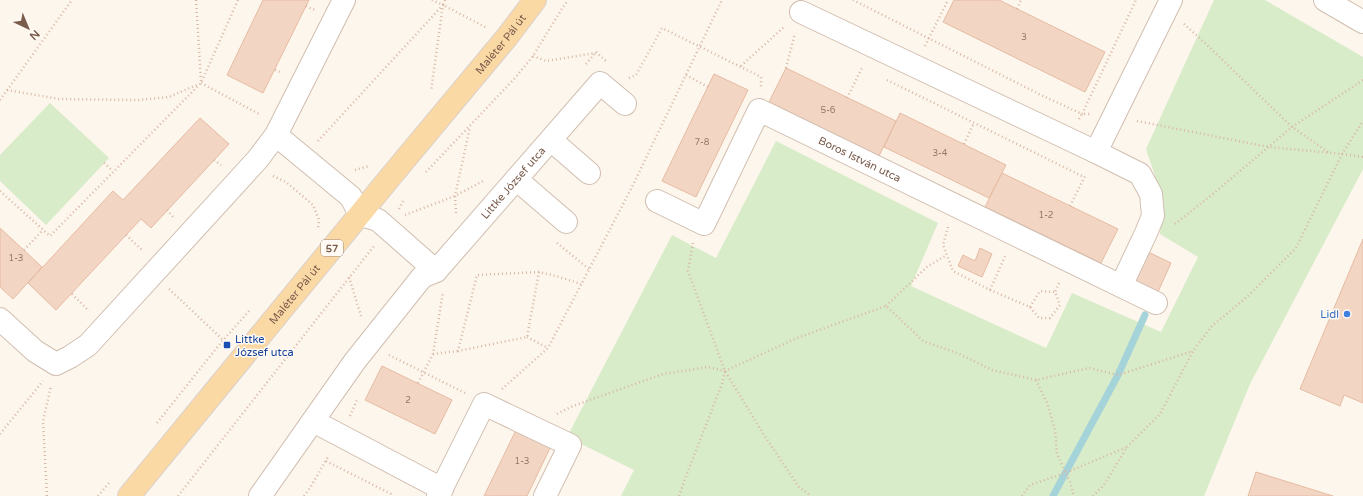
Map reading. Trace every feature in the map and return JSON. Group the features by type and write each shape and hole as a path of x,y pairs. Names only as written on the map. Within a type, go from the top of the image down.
{"main road":[{"name":"Maléter Pál út","path":"129,496 507,37 535,0"}],"street":[{"path":"0,319 35,351 51,361 70,357 88,345 150,264 257,160 276,135 344,0"},
{"path":"1325,0 1363,22"},
{"path":"1096,152 1115,117 1169,5"},
{"name":"Boros István utca","path":"760,110 1070,261 1140,293 1146,233 1152,216 1151,194 1140,174 801,12"},
{"name":"Littke József utca","path":"260,496 355,361 378,348 422,278 448,258 600,83 625,104"},
{"path":"657,201 704,224 760,110"},
{"path":"276,135 351,197 360,215 393,223 448,258"},
{"path":"551,140 589,173"},
{"path":"516,179 566,222"},
{"path":"313,421 440,492 484,404 570,446 545,496"}],"path":[{"path":"0,100 72,0"},
{"path":"196,0 201,83"},
{"path":"0,191 50,236 201,83 238,0"},
{"path":"432,0 443,6"},
{"path":"484,404 548,348 631,189 722,0"},
{"path":"853,0 1041,95 1082,114 1136,0"},
{"path":"915,66 948,0"},
{"path":"1017,9 1021,0"},
{"path":"1169,5 1205,43 1292,127 1328,152"},
{"path":"430,97 443,6"},
{"path":"313,146 443,6"},
{"path":"741,66 801,12"},
{"path":"626,79 636,74 662,28 761,77 760,110"},
{"path":"795,34 802,38"},
{"path":"533,56 546,61 596,52 586,64"},
{"path":"847,98 862,68 869,71"},
{"path":"686,75 708,87"},
{"path":"883,78 1084,177"},
{"path":"1173,226 1214,194 1292,127 1363,80"},
{"path":"7,90 59,99 138,100 169,97 201,83"},
{"path":"201,83 269,120 286,116"},
{"path":"1115,117 1269,147 1328,152 1363,157"},
{"path":"1093,496 1104,485 1127,447 1160,414 1193,351 1212,326 1248,296 1296,248 1342,154 1363,121"},
{"path":"964,144 974,123"},
{"path":"418,383 433,354 448,258 455,196 470,127"},
{"path":"1070,206 1096,152"},
{"path":"257,160 273,176 286,182 313,205 319,220 317,234"},
{"path":"104,163 113,171"},
{"path":"353,170 372,165"},
{"path":"393,223 455,196 483,180"},
{"path":"178,496 393,223 405,195"},
{"path":"954,205 943,245 953,271 990,290 1030,307 1039,318 1050,318 1060,305 1055,292 1070,261"},
{"path":"167,210 178,221"},
{"path":"704,224 694,238 688,272 725,371 799,487 810,495"},
{"path":"24,250 43,230"},
{"path":"990,290 1015,234"},
{"path":"126,235 150,264 223,340"},
{"path":"559,245 589,269"},
{"path":"552,416 573,406 663,374 708,367 725,371 797,338 886,306 928,266 947,255"},
{"path":"458,351 477,275 539,272 581,284"},
{"path":"527,337 539,272"},
{"path":"349,277 378,348 464,393"},
{"path":"1030,307 1040,291 1055,292"},
{"path":"72,294 91,313"},
{"path":"886,306 923,341 957,353 992,370 1036,380 1089,368 1118,374 1193,351"},
{"path":"433,354 458,351 527,337 548,348"},
{"path":"0,434 51,361"},
{"path":"47,496 43,421 51,361"},
{"path":"679,496 722,384 725,371"},
{"path":"1036,380 1048,403 1055,430 1057,454 1070,482 1074,496"},
{"path":"1022,496 1030,485 1065,473 1127,447"},
{"path":"326,461 391,494 392,496"}],"green space":[{"path":"1214,0 1265,0 1363,57 1363,169 1250,384 1204,496 621,496 634,470 567,437 672,235 716,258 776,141 938,223 911,286 1046,348 1072,293 1161,332 1198,257 1160,234 1163,200 1146,149"},
{"path":"50,103 109,158 46,225 0,181 0,155"}],"building":[{"path":"263,0 309,0 263,93 227,75"},
{"path":"954,0 999,0 1105,52 1085,92 943,22"},
{"path":"786,68 896,121 879,156 769,102"},
{"path":"714,74 748,90 696,197 662,181"},
{"path":"900,113 1006,165 989,198 884,147"},
{"path":"200,118 229,144 151,228 141,219 56,310 28,283 113,191 123,200"},
{"path":"1002,173 1118,229 1101,263 985,207"},
{"path":"0,228 42,267 13,299 0,287"},
{"name":"Lidl","path":"1363,239 1363,403 1344,395 1340,406 1300,389"},
{"path":"980,248 992,254 982,277 958,266 963,255 975,261"},
{"path":"1144,250 1171,263 1157,294 1129,280"},
{"path":"382,366 452,400 435,434 365,400"},
{"path":"516,430 551,446 527,496 484,496"},
{"path":"1256,472 1333,496 1248,496"}],"waterway":[{"path":"1053,496 1118,375 1145,315"}],"place":[{"name":"Lidl","path":"1347,314"},
{"name":"Littke József utca","path":"227,345"}]}
